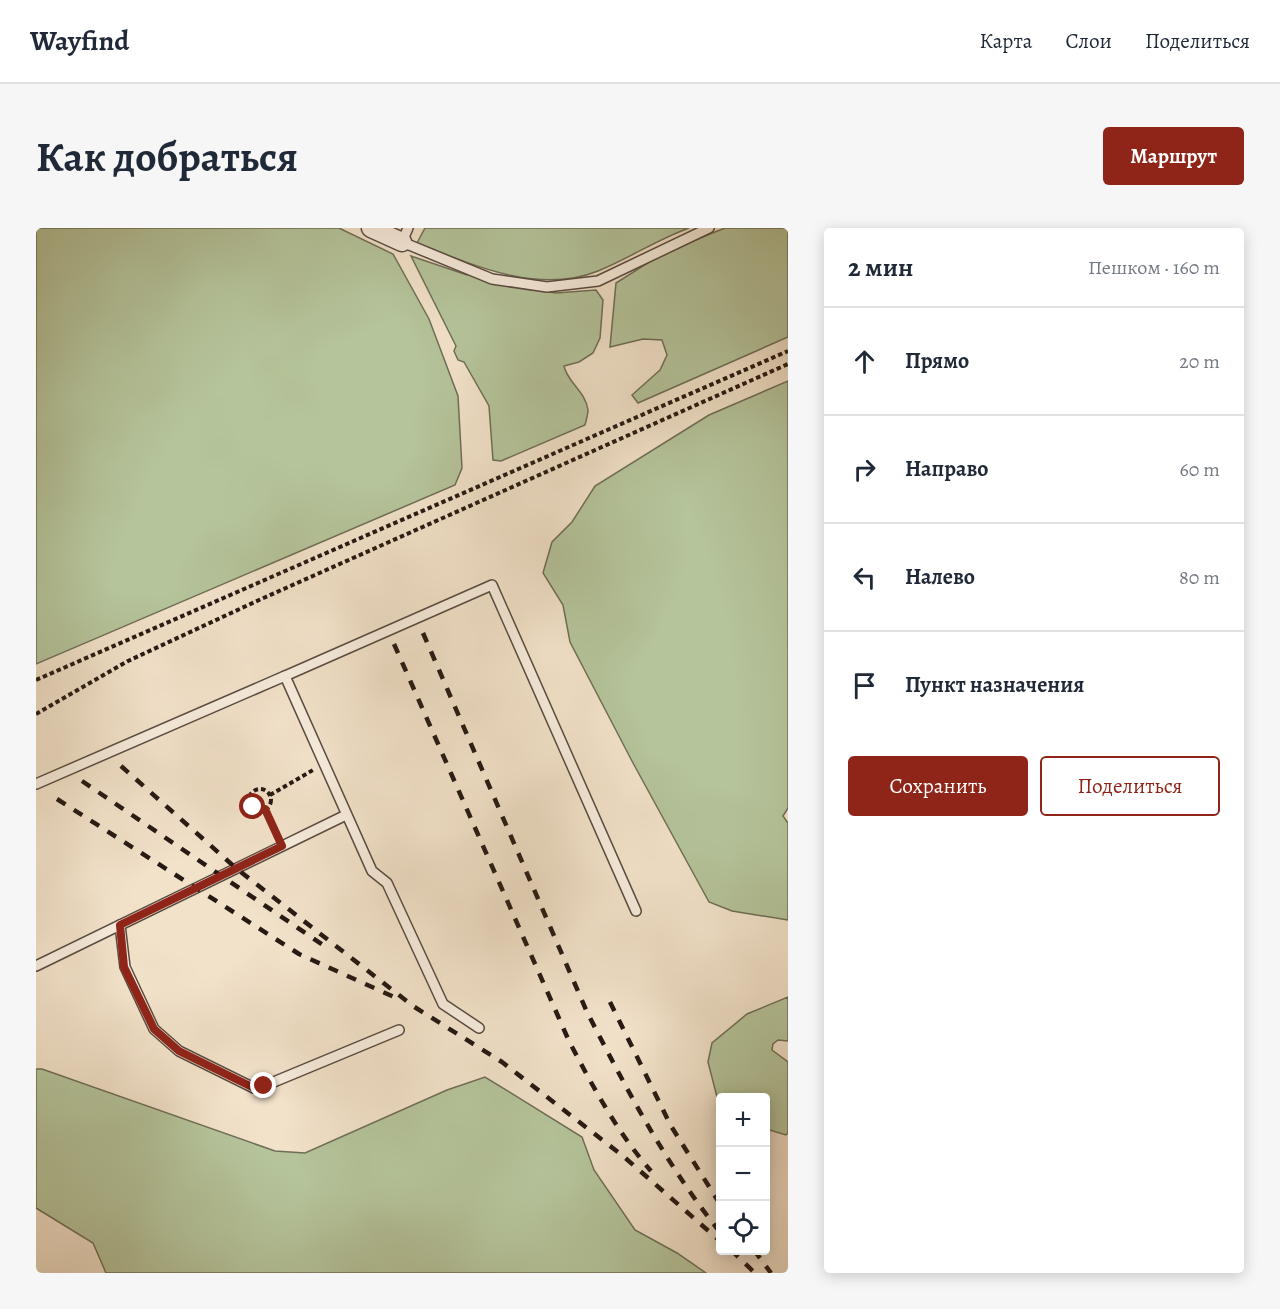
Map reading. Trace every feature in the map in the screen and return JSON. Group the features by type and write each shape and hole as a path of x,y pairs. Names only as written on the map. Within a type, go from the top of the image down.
{"street":[{"path":"371,228 405,235"}],"lane":[{"path":"405,235 492,279 547,287 598,281 709,228"},
{"path":"36,784 492,585 636,911"},
{"path":"285,676 372,871 387,883 443,1004 479,1028"},
{"path":"36,966 346,815"},
{"path":"120,925 124,967 154,1029 179,1051 254,1088 264,1086 399,1030"}],"path":[{"path":"36,680 788,351"},
{"path":"36,714 128,661 259,600 788,364"},
{"path":"270,795 324,764"},
{"path":"261,789 270,795 270,804 265,809 259,810 253,807 250,797 254,791 261,789"},
{"path":"265,809 282,846"}],"green space":[{"path":"36,228 339,228 393,254 429,319 458,396 462,468 455,485 36,664"},
{"path":"425,228 689,228 598,271 576,278 553,280 529,278 483,268 417,243"},
{"path":"725,228 788,228 788,337 638,403 632,395 660,370 667,355 662,340 643,339 610,347 616,283 665,252"},
{"path":"411,256 467,275 473,273 505,283 506,286 556,293 596,290 603,300 600,338 593,353 579,362 564,366 587,404 585,425 501,461 493,460 489,406 464,362 458,360 454,351 456,346"},
{"path":"788,381 788,808 783,816 788,823 788,920 732,911 709,902 570,642 563,605 543,573 552,542 572,522 595,486 709,415"},
{"path":"788,997 788,1041 778,1040 773,1044 772,1050 788,1062 788,1133 786,1135 770,1130 770,1093 716,1093 708,1062 712,1043 747,1014"},
{"path":"36,1069 42,1069 275,1151 305,1153 447,1090 485,1077 582,1137 594,1170 635,1230 677,1253 706,1273 106,1273 93,1243 36,1208"}],"railway":[{"path":"423,633 587,1012 664,1153 716,1227"},
{"path":"394,644 569,1041 616,1125 651,1171"},
{"path":"121,766 237,869 413,1006 502,1062 623,1156 716,1237"},
{"path":"82,781 323,945"},
{"path":"57,799 299,954 394,997"},
{"path":"610,1002 671,1126 718,1201"},
{"path":"736,1255 755,1273"},
{"path":"758,1255 771,1273"}],"route":[{"path":"253,807 259,810 265,809 282,846 120,925 124,967 154,1029 179,1051 254,1088 264,1086"}]}
